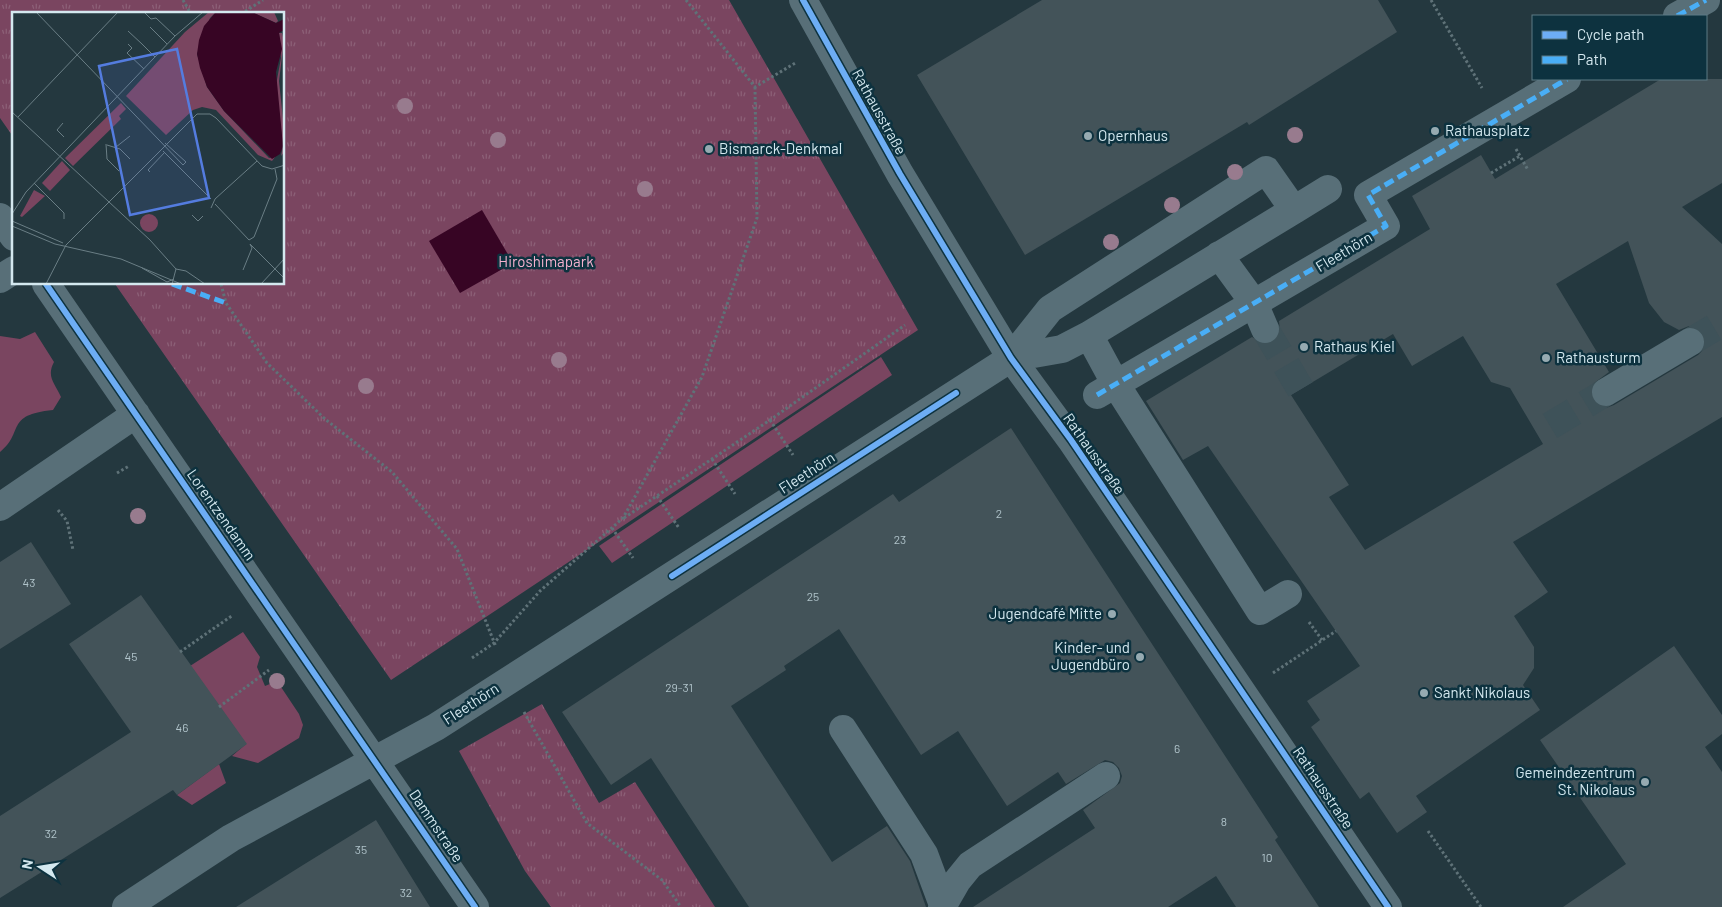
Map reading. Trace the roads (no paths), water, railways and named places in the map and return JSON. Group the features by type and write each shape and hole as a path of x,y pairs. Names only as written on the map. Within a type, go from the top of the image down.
{"street":[{"name":"Rathausstraße","path":"803,0 900,174 1011,358 1071,440 1388,907"},
{"path":"1679,15 1706,0"},
{"name":"Fleethörn","path":"1106,389 1386,226 1368,195 1565,80"},
{"path":"1011,358 1050,309 1266,170 1294,210"},
{"path":"1011,358 1062,349 1089,336 1328,189"},
{"path":"0,217 12,234"},
{"path":"1220,255 1254,303 1265,329"},
{"path":"0,279 12,271"},
{"name":"Lorentzendamm","path":"47,285 374,760"},
{"path":"1089,336 1106,389 1260,611 1288,594"},
{"path":"1606,392 1690,342"},
{"name":"Fleethörn","path":"126,907 231,838 436,727 1011,358"},
{"path":"0,507 136,414"},
{"path":"843,729 924,854 943,906"},
{"name":"Dammstraße","path":"374,760 475,907"},
{"path":"943,906 957,881 970,865 1106,776"}],"tunnel":[{"path":"1690,342 1722,323"},
{"path":"1265,329 1301,390"},
{"path":"1550,426 1606,392"}],"place":[{"name":"Rathausplatz","path":"1435,131"},
{"name":"Opernhaus","path":"1088,136"},
{"name":"Bismarck-Denkmal","path":"709,149"},
{"name":"Rathaus Kiel","path":"1304,347"},
{"name":"Rathausturm","path":"1546,358"},
{"name":"Jugendcafé Mitte","path":"1112,614"},
{"name":"Kinder- und Jugendbüro","path":"1140,657"},
{"name":"Sankt Nikolaus","path":"1424,693"},
{"name":"Gemeindezentrum St. Nikolaus","path":"1645,782"}],"park label":[{"name":"Hiroshimapark","path":"546,262"}]}
